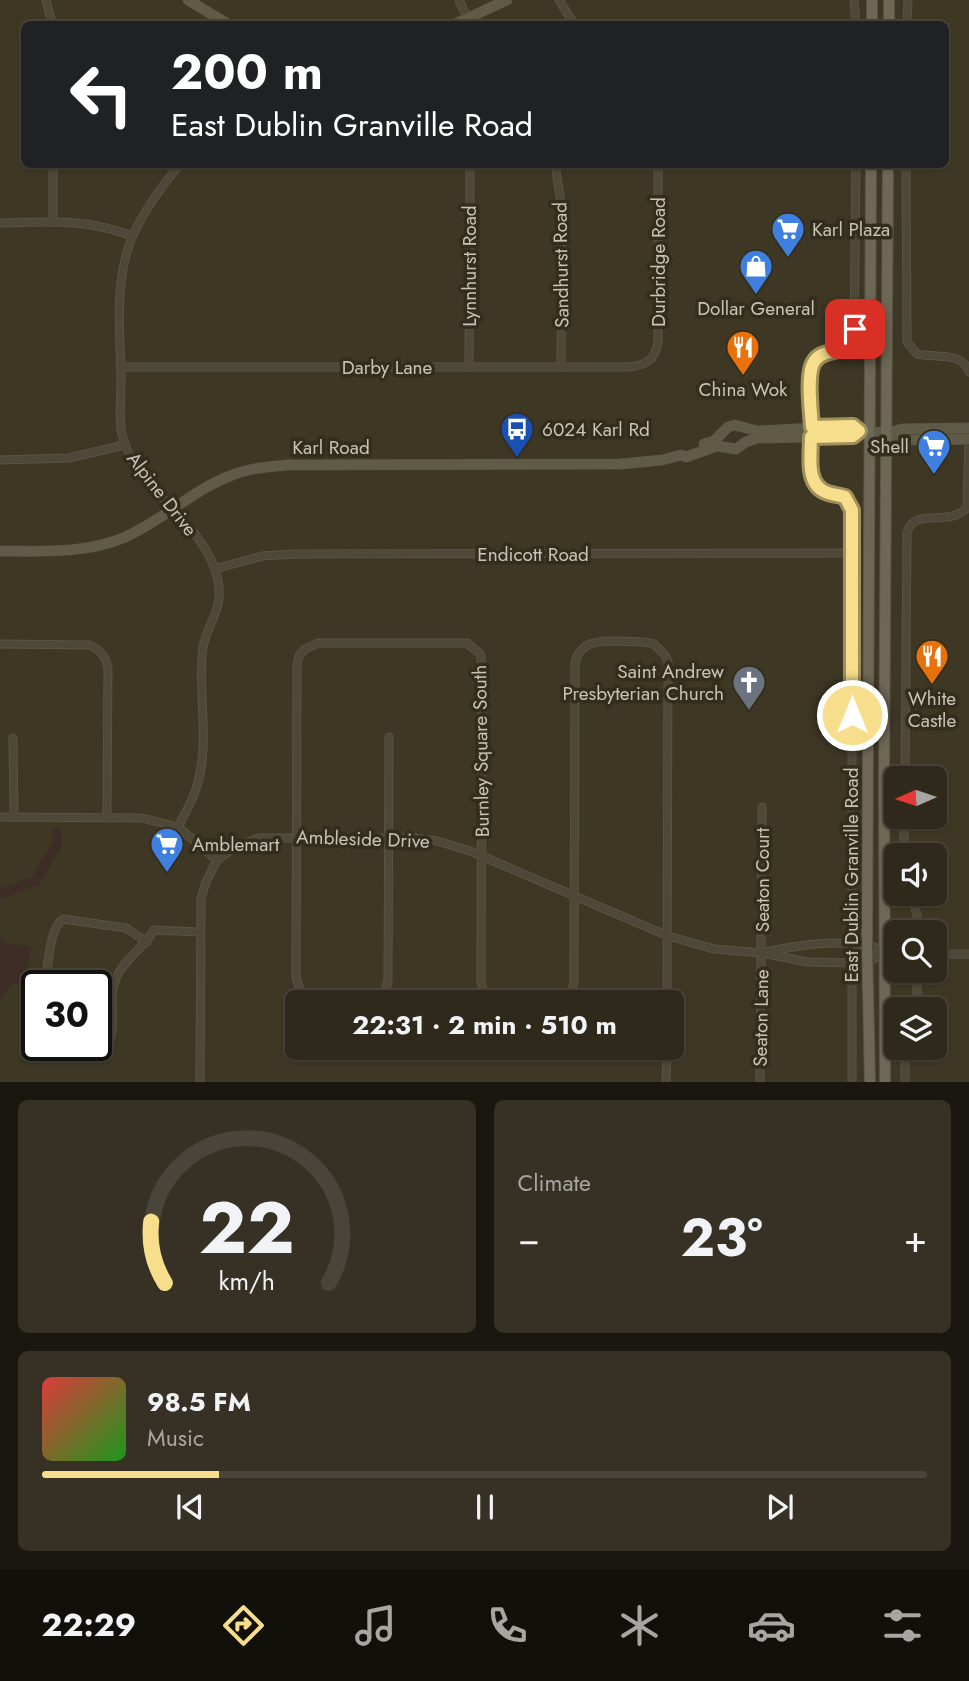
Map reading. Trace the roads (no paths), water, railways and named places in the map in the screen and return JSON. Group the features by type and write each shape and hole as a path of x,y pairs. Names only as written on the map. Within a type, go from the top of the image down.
{"main road":[{"path":"872,0 872,21"},
{"path":"889,0 889,21"},
{"name":"East Dublin Granville Road","path":"870,1082 864,431 871,168"},
{"name":"East Dublin Granville Road","path":"888,168 886,433 890,920"},
{"name":"East Dublin Granville Road","path":"885,1082 889,983"}],"street":[{"path":"46,0 51,21"},
{"path":"188,0 223,21"},
{"path":"459,0 468,19"},
{"path":"463,21 506,0"},
{"path":"559,0 573,21"},
{"path":"854,0 856,21"},
{"path":"907,21 908,0"},
{"path":"53,168 53,222"},
{"name":"Alpine Drive","path":"177,168 154,195 132,236 125,264 120,301 120,421 124,445 134,463 203,545 215,569 220,593 219,607 207,632 202,654 201,767 196,790 178,827"},
{"name":"Lynnhurst Road","path":"469,367 470,168"},
{"name":"Sandhurst Road","path":"556,168 562,210 561,367"},
{"name":"Durbridge Road","path":"652,359 657,351 658,341 658,168"},
{"name":"East Dublin Granville Road","path":"852,1082 850,504 845,497 820,489 811,472 812,366 821,356 847,347 854,336 856,168"},
{"path":"906,168 907,342 917,354 956,358 967,366 969,372"},
{"path":"0,223 83,222 132,236"},
{"name":"Darby Lane","path":"120,367 637,366 652,359"},
{"path":"812,432 757,438 736,449 727,446 723,441 723,433 731,425 757,431 812,432 853,436 864,431 886,433 903,440 969,439 967,508 954,517 915,520 909,524 906,533 905,766"},
{"path":"886,433 902,429 969,425"},
{"path":"742,428 746,434 746,442"},
{"name":"Karl Road","path":"681,455 684,451 714,441 723,433"},
{"path":"0,460 69,458 124,445"},
{"name":"Karl Road","path":"0,551 70,550 122,538 173,510 204,489 230,476 257,468 288,465 621,464 662,460 681,455 686,457 717,446 727,446"},
{"name":"Endicott Road","path":"215,569 262,556 296,554 852,553"},
{"path":"572,990 574,983 575,897 575,663 582,649 589,643 599,641 646,642 660,648 668,662 667,990"},
{"name":"Burnley Square South","path":"296,837 297,664 304,649 318,643 388,642 459,642 473,647 480,654 482,664 483,990"},
{"path":"0,644 80,644 98,649 105,657 108,667 107,817"},
{"path":"385,990 388,981 389,737"},
{"path":"13,738 14,817"},
{"name":"Seaton Court","path":"762,807 762,953"},
{"path":"0,817 142,818 178,827 218,860 201,898 200,1082"},
{"path":"296,837 296,977 300,990"},
{"name":"Ambleside Drive","path":"218,860 236,846 259,838 390,837 437,841 482,857 667,936 714,949 762,953 807,962 868,962 884,955"},
{"path":"48,970 57,923 66,918 125,928 147,942"},
{"path":"112,991 121,969 147,942 154,930 200,932"},
{"name":"Ambleside Drive","path":"762,953 808,943 867,945 884,951"},
{"name":"Seaton Lane","path":"760,1082 762,953"},
{"path":"947,954 969,954"},
{"path":"666,1082 667,1060"},
{"path":"905,1060 905,1082"}],"place":[{"name":"Karl Plaza","path":"788,259"},
{"name":"Dollar General","path":"756,296"},
{"name":"China Wok","path":"743,377"},
{"name":"6024 Karl Rd","path":"517,459"},
{"name":"Shell","path":"934,476"},
{"name":"White Castle","path":"932,686"},
{"name":"Saint Andrew Presbyterian Church","path":"749,712"},
{"name":"Amblemart","path":"167,874"}]}
